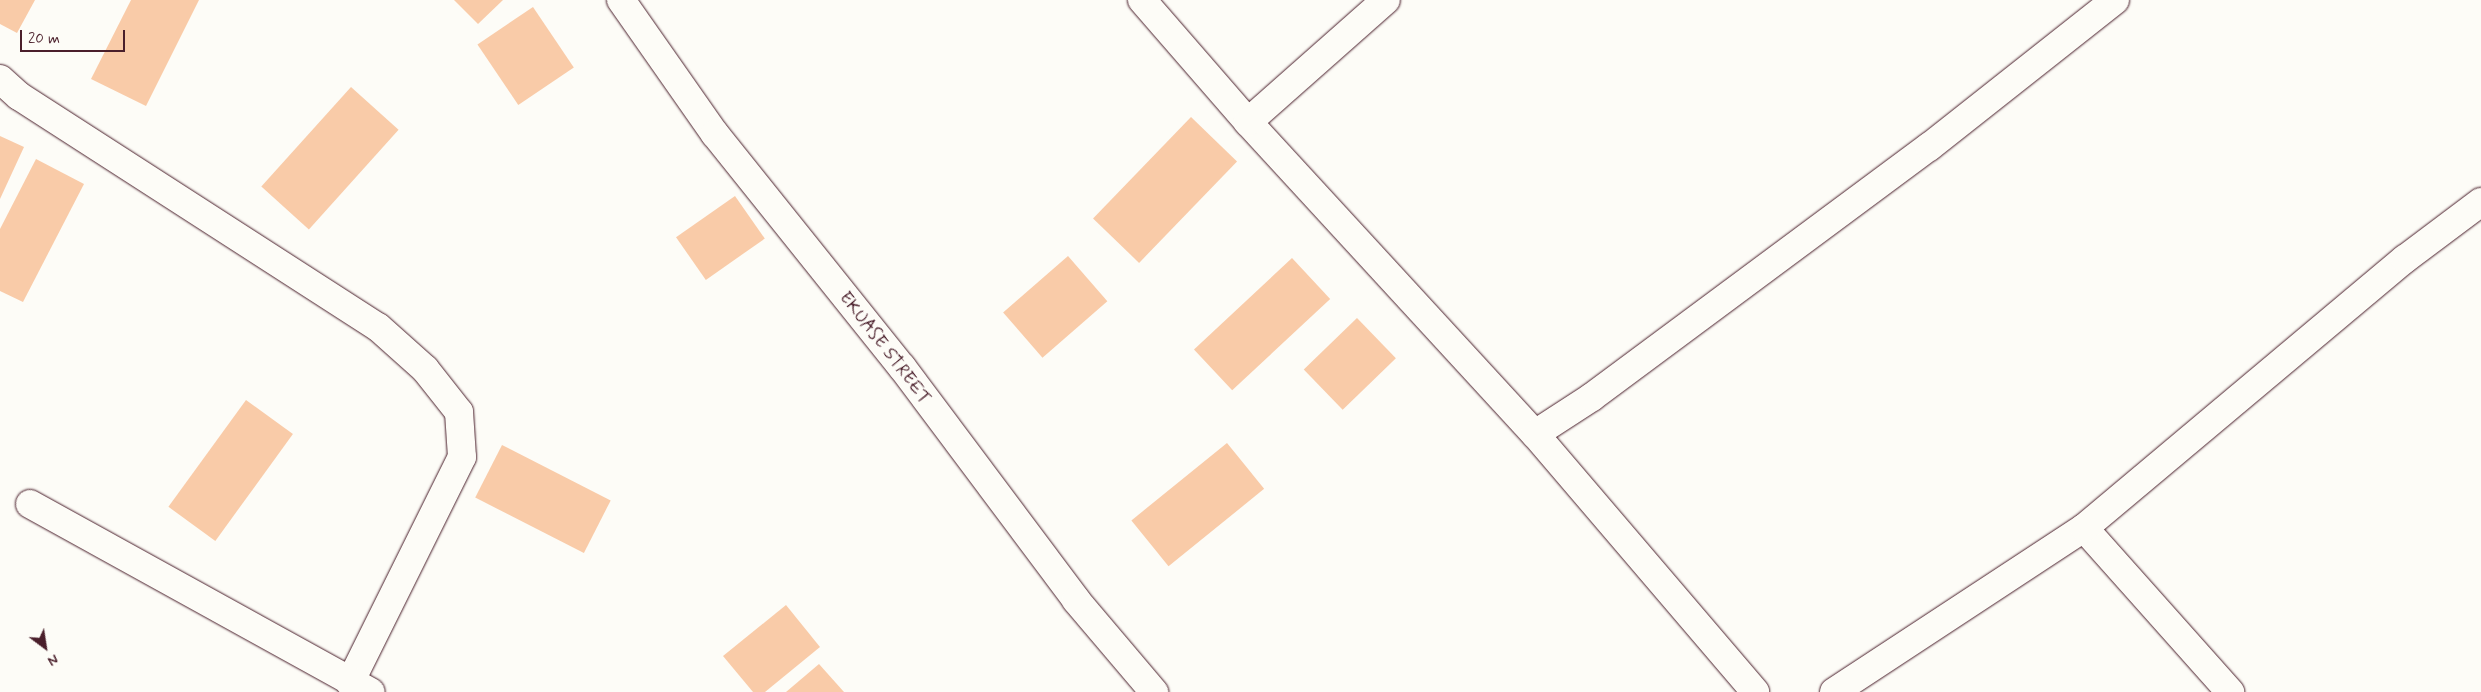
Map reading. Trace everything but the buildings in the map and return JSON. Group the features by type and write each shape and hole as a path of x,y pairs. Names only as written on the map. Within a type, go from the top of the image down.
{"street":[{"name":"EKUASE STREET","path":"622,0 715,134 902,367 1076,600 1154,692"},
{"path":"1142,0 1248,122 1535,434 1755,692"},
{"path":"1248,122 1386,0"},
{"path":"1535,434 1592,396 1929,147 2115,0"},
{"path":"0,79 19,96 378,327 425,369 459,412 462,457 360,688 30,504"},
{"path":"1834,692 2084,528 2405,259 2481,202"},
{"path":"2084,528 2230,692"}]}
